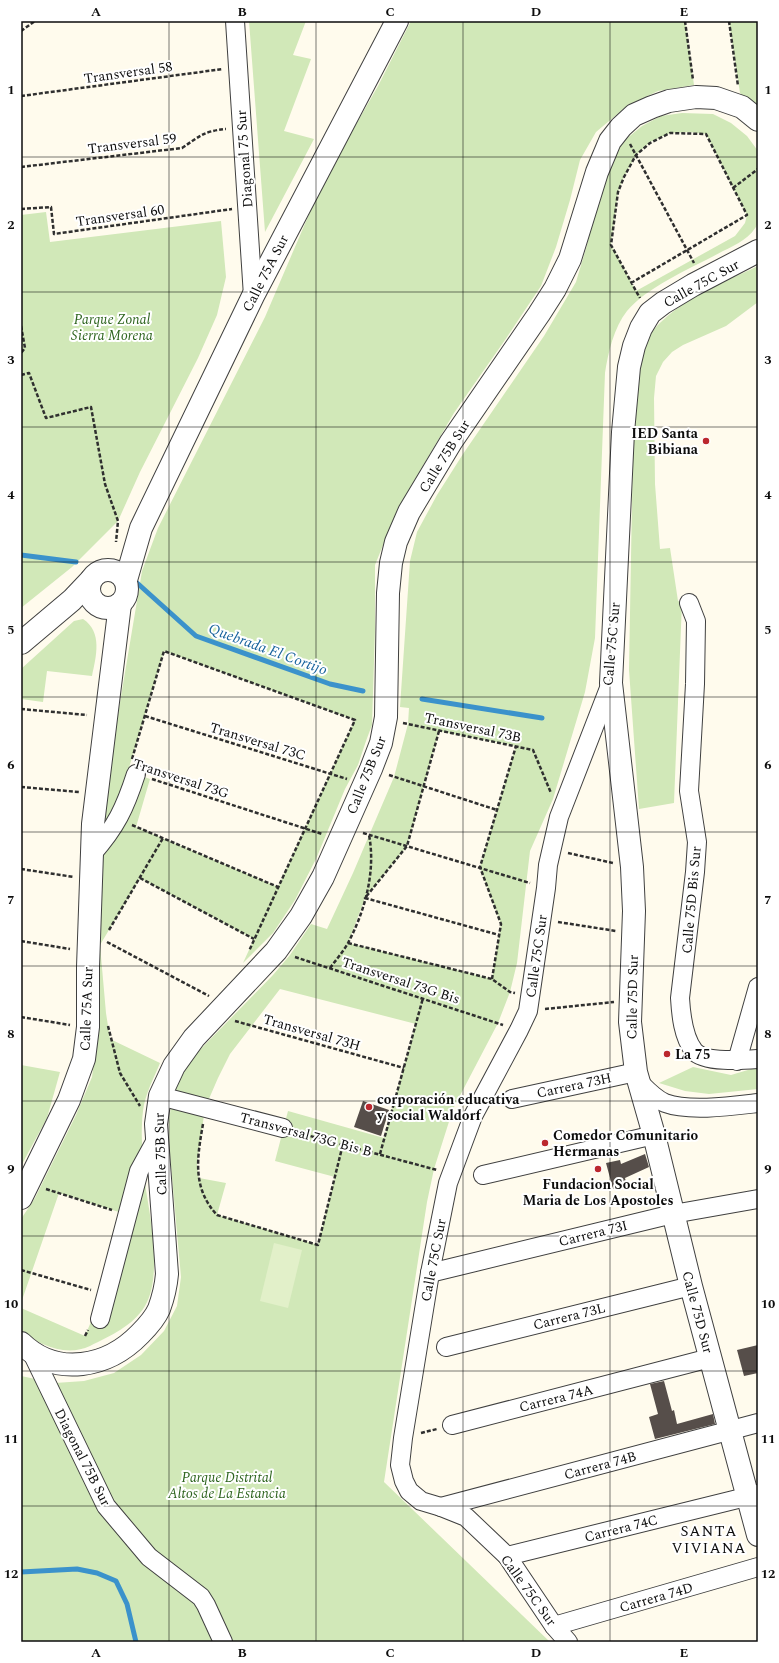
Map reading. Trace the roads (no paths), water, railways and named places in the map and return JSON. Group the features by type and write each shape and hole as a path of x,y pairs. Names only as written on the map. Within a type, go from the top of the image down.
{"street":[{"name":"Diagonal 75 Sur","path":"235,21 253,296"},
{"name":"Calle 75A Sur","path":"25,1190 60,1121 78,1080 97,1024 96,946 91,880 93,824 114,651 104,587 141,528 253,296 397,21"},
{"name":"Calle 75B Sur","path":"27,1348 49,1361 66,1365 78,1365 92,1362 114,1354 134,1341 152,1321 158,1310 166,1286 166,1260 156,1132 160,1096 166,1081 184,1051 194,1038 276,951 292,930 310,901 342,834 368,777 381,743 387,700 388,593 391,563 396,542 409,512 447,448 555,289 570,259 597,172 610,141 634,114 669,101 696,97 716,98 750,113"},
{"name":"Calle 75C Sur","path":"568,1642 554,1626 507,1556 466,1517 441,1507 421,1502 409,1491 404,1481 400,1464 403,1438 430,1273 448,1182 473,1116 519,1030 529,1005 548,865 560,817 611,683 626,397 634,346 641,328 650,313 663,303 758,251"},
{"name":"Calle 75A Sur","path":"104,587 125,599 127,593 126,580 141,528"},
{"path":"21,643 58,613 78,605 104,587"},
{"name":"Calle 75D Bis Sur","path":"689,603 696,621 695,684 688,791 697,842 695,872 680,998 681,1014 686,1034 695,1052 703,1057 737,1061"},
{"name":"Calle 75D Sur","path":"611,683 632,874 634,911 633,971 630,1001 631,1044 637,1077 654,1135 691,1286 729,1431 753,1495 758,1535"},
{"path":"92,854 119,819 128,800 132,773"},
{"path":"758,988 737,1061 758,1059"},
{"path":"637,1077 656,1097 665,1103 688,1107 758,1103"},
{"name":"Carrera 73H","path":"512,1099 637,1077"},
{"name":"Transversal 73G Bis B","path":"160,1096 283,1128"},
{"path":"100,1319 139,1171 156,1132"},
{"path":"483,1175 654,1135"},
{"name":"Carrera 73I","path":"430,1273 673,1214 758,1201"},
{"name":"Carrera 73L","path":"446,1347 691,1286"},
{"name":"Diagonal 75B Sur","path":"27,1348 106,1506 137,1545 149,1557 201,1597 223,1642"},
{"name":"Carrera 74A","path":"452,1425 710,1358"},
{"name":"Carrera 74B","path":"441,1507 758,1423"},
{"name":"Carrera 74C","path":"507,1556 753,1495"},
{"name":"Carrera 74D","path":"554,1626 758,1567"}],"waterway":[{"name":"Quebrada El Cortijo","path":"21,555 76,562"},
{"name":"Quebrada El Cortijo","path":"136,582 196,636 330,684 363,691"},
{"name":"Quebrada El Cortijo","path":"422,699 542,718"},
{"path":"21,1572 77,1569 97,1573 116,1581 127,1604 136,1642"}],"place":[{"name":"IED Santa Bibiana","path":"706,441"},
{"name":"La 75","path":"667,1054"},
{"name":"corporación educativa y social Waldorf","path":"369,1107"},
{"name":"Comedor Comunitario Hermanas","path":"545,1143"},
{"name":"Fundacion Social Maria de Los Apostoles","path":"598,1169"}],"district":[{"name":"SANTA VIVIANA","path":"709,1540"}],"park label":[{"name":"Parque Zonal Sierra Morena","path":"112,328"},
{"name":"Parque Distrital Altos de La Estancia","path":"227,1486"}]}
